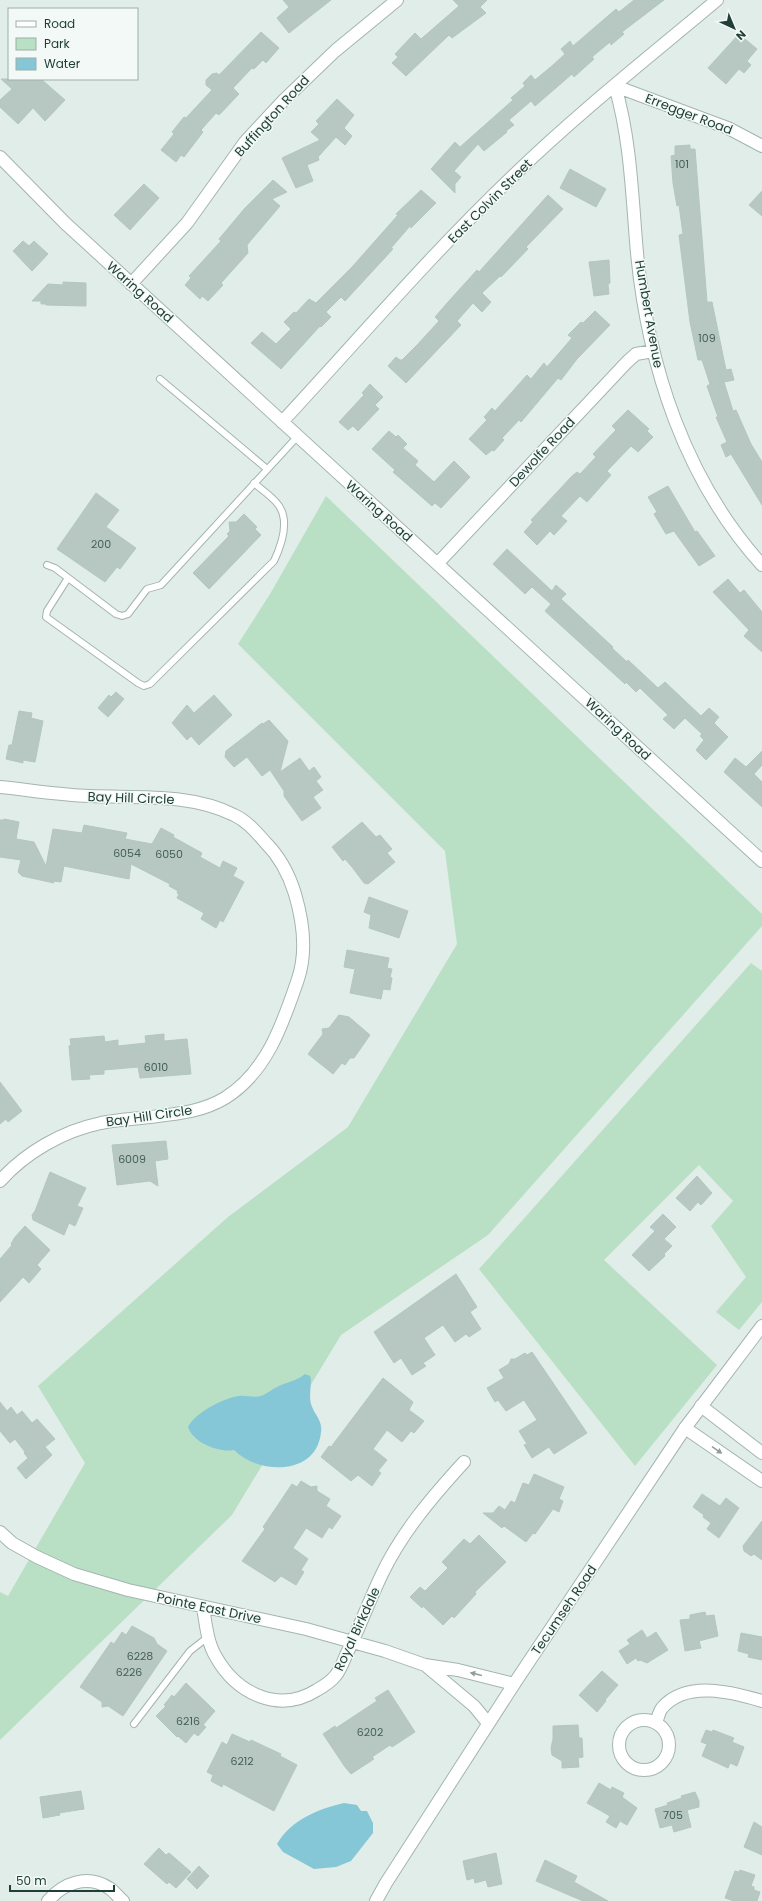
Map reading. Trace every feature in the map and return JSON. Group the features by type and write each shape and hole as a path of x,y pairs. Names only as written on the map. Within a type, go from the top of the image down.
{"street":[{"name":"Buffington Road","path":"131,284 187,223 245,142 284,100 335,51 397,0"},
{"name":"East Colvin Street","path":"282,422 461,228 509,180 615,86 718,0"},
{"name":"Erregger Road","path":"615,86 728,128 762,146"},
{"name":"Humbert Avenue","path":"615,86 624,115 628,141 638,255 653,351 663,386 690,458 705,486 735,531 762,565"},
{"name":"Waring Road","path":"0,157 65,223 131,284 438,563 762,861"},
{"name":"Dewolfe Road","path":"438,563 627,362 636,354 653,351"},
{"name":"Bay Hill Circle","path":"0,787 73,795 179,799 211,806 236,816 252,828 276,853 291,879 298,905 304,946 301,970 283,1022 260,1065 251,1077 236,1090 222,1099 190,1112 101,1123 70,1132 35,1150 8,1172 0,1181"},
{"name":"Tecumseh Road","path":"376,1901 488,1723 685,1428 762,1326"},
{"path":"701,1406 762,1453"},
{"path":"685,1428 762,1481"},
{"name":"Royal Birkdale","path":"203,1608 208,1637 215,1656 229,1676 246,1690 276,1700 294,1700 305,1698 329,1684 337,1675 353,1642 382,1573 410,1527 464,1462"},
{"name":"Pointe East Drive","path":"0,1532 12,1543 37,1557 74,1574 128,1590 203,1608 306,1629 425,1665 458,1670 514,1684"},
{"name":"Pointe East Drive","path":"425,1665 474,1706 488,1723"},
{"path":"656,1722 662,1709 672,1699 691,1692 720,1691 762,1701"},
{"path":"646,1720 656,1722 663,1728 668,1737 670,1747 667,1756 661,1764 652,1769 642,1770 633,1768 625,1762 620,1753 619,1743 622,1734 628,1726 636,1721 646,1720"},
{"path":"48,1901 56,1891 72,1882 95,1882 109,1888 123,1901"}],"lane":[{"path":"160,379 267,469"},
{"path":"47,565 68,578 116,614 122,616 128,614 148,589 161,585 298,436"},
{"path":"68,578 47,611 46,617 138,683 144,686 150,684 274,562 280,550 284,531 283,514 277,502 254,483"},
{"path":"134,1724 190,1651 208,1637"}],"green space":[{"path":"326,496 762,914 762,926 488,1235 341,1335 232,1515 0,1740 0,1592 8,1596 85,1463 38,1386 228,1217 348,1127 457,944 445,851 238,644 270,594"},
{"path":"751,963 762,971 762,1302 739,1330 716,1312 746,1277 711,1226 733,1201 699,1165 604,1260 717,1365 635,1466 479,1269"}],"water":[{"path":"305,1374 310,1376 311,1379 310,1401 312,1408 321,1424 321,1432 317,1446 309,1457 298,1464 285,1467 271,1467 258,1464 245,1458 234,1450 228,1451 208,1446 195,1438 188,1427 203,1412 218,1403 239,1396 261,1396"},
{"path":"344,1803 357,1805 361,1811 367,1811 373,1823 373,1833 351,1861 336,1867 314,1869 283,1852 277,1844 297,1822 315,1812"}],"building":[{"path":"283,0 331,0 289,33 277,18 289,7"},
{"path":"453,0 487,0 480,7 486,13 452,38 449,35 406,76 392,63 398,57 395,54 415,33 421,39 459,6"},
{"path":"634,0 664,0 622,32 624,34 611,45 610,42 592,57 594,59 574,77 572,74 535,106 531,101 509,120 514,125 484,151 478,144 454,171 461,177 455,184 455,193 431,169 455,142 460,147 513,100 511,98 525,86 523,83 531,75 535,80 565,54 561,49 570,41 573,46 616,9 619,12"},
{"path":"261,32 279,48 266,63 263,60 254,69 252,68 233,88 239,94 219,115 216,113 201,130 203,132 184,157 181,155 176,162 161,150 174,134 172,132 184,117 186,118 212,90 206,85 206,80 212,74 217,73 219,75"},
{"path":"739,34 757,49 747,61 751,65 744,73 739,69 726,84 708,68"},
{"path":"1,79 42,80 65,100 45,121 33,108 18,124 0,107 0,100 12,89"},
{"path":"337,99 354,115 344,128 352,136 345,145 336,137 318,157 319,160 307,165 313,181 296,188 282,158 320,140 311,132 319,124 316,121"},
{"path":"690,145 690,149 695,149 707,302 712,302 726,370 731,369 734,380 724,382 733,411 736,410 751,444 762,462 762,505 731,454 726,457 721,445 727,442 716,417 718,417 707,386 710,384 702,360 698,360 690,322 679,235 683,234 679,205 677,206 673,183 671,156 675,155 675,146"},
{"path":"570,169 606,189 596,207 560,188"},
{"path":"273,180 287,192 272,199 280,206 247,245 248,253 221,283 223,285 208,301 202,296 200,299 185,285 191,278 189,276 221,241 219,239 245,208"},
{"path":"144,184 159,198 130,230 114,215"},
{"path":"421,190 436,203 411,228 410,226 391,248 393,249 345,301 341,297 326,312 331,317 321,327 320,326 281,369 251,343 262,332 276,344 291,329 284,322 294,312 296,313 309,299 316,303 352,267 398,215 396,214"},
{"path":"762,191 762,216 749,205"},
{"path":"548,195 563,209 526,247 528,249 501,277 500,276 482,293 491,302 482,312 473,303 457,321 461,325 406,383 388,366 396,357 402,360 418,344 439,321 435,317 448,302 477,270 479,272"},
{"path":"23,241 29,246 34,241 48,254 32,271 13,251"},
{"path":"609,260 609,294 594,296 589,262"},
{"path":"63,282 86,283 86,306 46,305 41,304 41,301 32,301 48,284 63,285"},
{"path":"595,311 610,325 577,359 561,380 558,378 521,422 519,420 502,438 504,440 494,451 492,450 486,455 469,439 487,420 484,417 492,408 495,411 527,375 531,379 544,363 547,367 572,338 568,335"},
{"path":"370,384 383,397 375,405 379,409 358,431 353,426 348,430 339,422 364,395 362,393"},
{"path":"628,410 649,429 647,431 653,437 638,452 631,446 607,471 611,475 587,502 580,496 561,516 567,521 554,535 550,531 537,545 524,532 533,522 531,520 572,476 577,472 580,474 596,457 593,454 616,430 612,426"},
{"path":"389,431 396,437 398,435 407,444 403,448 418,461 415,465 434,482 454,461 470,477 441,508 435,503 432,506 393,472 395,470 372,449"},
{"path":"668,486 695,532 697,531 715,556 699,566 674,531 666,534 654,514 657,512 648,497"},
{"path":"96,493 119,510 106,527 136,548 120,569 117,567 105,582 57,549"},
{"path":"244,514 257,527 255,529 261,535 209,589 193,573 229,536 227,534 230,531 229,522 236,522"},
{"path":"507,549 552,591 556,585 566,594 561,599 627,662 628,660 658,688 665,682 701,716 709,708 719,717 714,723 728,737 706,760 696,750 704,740 700,736 702,734 685,718 674,729 663,719 668,715 640,688 636,692 626,682 625,684 545,611 551,604 532,587 525,594 493,564"},
{"path":"728,579 740,593 744,590 762,612 762,652 744,636 749,630 713,592"},
{"path":"116,692 124,699 108,717 98,708 109,695 111,697"},
{"path":"214,695 232,715 199,745 191,736 187,740 172,723 187,705 194,713"},
{"path":"19,711 32,713 31,718 43,721 35,762 23,760 23,763 6,759 9,745 12,745"},
{"path":"269,720 288,741 280,772 300,758 309,771 314,767 321,777 316,781 323,790 313,797 321,808 302,821 284,796 284,791 270,770 262,776 247,757 234,767 225,757 226,751 262,723 263,724"},
{"path":"762,751 762,765 754,774 762,782 762,807 724,772 735,758 746,767"},
{"path":"4,819 19,822 16,839 34,842 46,866 53,829 82,833 84,825 127,833 125,839 152,844 161,828 174,835 173,837 202,853 200,857 220,868 223,861 237,868 233,876 244,882 223,922 220,920 216,928 201,919 204,913 177,898 179,894 177,893 178,891 169,886 170,884 131,864 129,879 64,866 61,882 53,881 54,883 22,876 18,872 21,860 0,857 0,820"},
{"path":"362,822 376,837 380,835 392,849 387,853 395,862 368,884 364,883 345,859 343,861 332,847"},
{"path":"369,897 408,911 399,938 369,928 371,915 364,912"},
{"path":"347,950 389,958 387,968 392,969 390,977 392,978 390,990 383,989 381,999 350,993 355,969 344,967"},
{"path":"339,1015 349,1017 370,1035 354,1058 350,1058 345,1065 342,1063 333,1074 308,1054 323,1034 322,1029 329,1028"},
{"path":"164,1034 164,1041 187,1039 191,1074 140,1078 138,1067 104,1070 104,1074 89,1075 90,1079 72,1080 69,1046 71,1045 70,1039 104,1036 105,1042 118,1040 118,1046 146,1043 145,1036"},
{"path":"0,1082 22,1111 8,1122 6,1119 0,1124"},
{"path":"166,1141 168,1159 155,1161 158,1186 150,1181 117,1185 112,1145"},
{"path":"50,1172 86,1188 77,1206 83,1208 75,1226 69,1223 64,1235 33,1220 32,1215 35,1211"},
{"path":"697,1176 712,1193 701,1205 698,1202 690,1211 676,1198"},
{"path":"663,1214 676,1227 664,1239 672,1246 664,1254 665,1256 649,1271 632,1255 655,1231 650,1227"},
{"path":"25,1226 50,1250 37,1265 41,1269 29,1283 23,1277 0,1302 0,1259 12,1245 11,1244 15,1237"},
{"path":"456,1274 477,1307 470,1312 481,1329 469,1337 466,1334 455,1342 443,1325 424,1338 435,1355 423,1363 426,1366 412,1375 401,1358 394,1363 374,1332"},
{"path":"532,1352 587,1433 554,1454 549,1447 532,1458 524,1445 527,1444 519,1431 537,1420 524,1400 506,1411 498,1400 495,1402 487,1388 504,1378 499,1370 509,1364 511,1359 515,1359 525,1353 527,1355"},
{"path":"383,1378 413,1402 409,1410 424,1421 414,1433 411,1431 402,1442 387,1430 373,1449 387,1460 378,1471 381,1473 372,1486 358,1475 351,1481 321,1457 329,1446 331,1447"},
{"path":"0,1402 7,1411 11,1407 17,1415 22,1411 32,1423 37,1419 55,1439 45,1447 52,1455 26,1479 17,1468 28,1458 24,1453 25,1452 15,1439 10,1443 0,1431"},
{"path":"534,1474 564,1487 559,1499 563,1501 559,1512 553,1509 535,1534 533,1533 526,1542 504,1526 502,1528 483,1513 493,1513 499,1506 505,1510 511,1501 515,1503 523,1483 529,1485"},
{"path":"301,1481 311,1487 317,1486 317,1491 330,1499 326,1506 341,1516 332,1529 329,1527 322,1538 306,1528 293,1548 308,1559 301,1570 304,1572 296,1585 281,1576 275,1582 242,1561 265,1529 263,1527 292,1484 297,1487"},
{"path":"702,1494 720,1506 726,1498 739,1508 719,1538 707,1529 711,1523 703,1517 704,1515 693,1507"},
{"path":"762,1521 762,1560 754,1554 751,1556 744,1551 743,1546"},
{"path":"479,1535 506,1562 475,1592 476,1594 454,1618 452,1616 443,1625 423,1606 422,1608 410,1597 420,1587 425,1591 448,1568 442,1562 464,1539 470,1544"},
{"path":"705,1612 706,1616 714,1615 718,1636 699,1641 701,1648 685,1651 680,1620 690,1619 690,1615"},
{"path":"132,1626 154,1638 157,1644 167,1651 123,1716 108,1706 102,1707 102,1702 80,1687 111,1642 114,1644 122,1632 126,1635"},
{"path":"642,1630 647,1638 656,1632 668,1650 647,1663 640,1660 638,1661 636,1658 627,1664 619,1651 630,1644 627,1640"},
{"path":"741,1633 762,1637 762,1660 748,1657 749,1654 738,1651"},
{"path":"602,1671 618,1685 597,1712 579,1695"},
{"path":"186,1683 215,1711 203,1725 206,1727 198,1736 194,1733 186,1743 178,1736 177,1737 156,1716 166,1706 164,1705 172,1695 174,1697"},
{"path":"388,1690 415,1732 392,1747 390,1745 372,1757 374,1759 351,1774 323,1734 335,1726 336,1728 377,1701 375,1698"},
{"path":"578,1725 579,1738 582,1738 583,1757 578,1758 579,1767 562,1768 562,1761 552,1755 551,1748 553,1726"},
{"path":"706,1730 712,1732 713,1730 734,1738 732,1742 744,1747 737,1766 730,1763 728,1768 702,1756 707,1744 701,1742"},
{"path":"232,1734 250,1742 251,1740 281,1754 280,1756 297,1765 274,1811 223,1784 222,1787 211,1781 213,1775 207,1772 222,1742 227,1745"},
{"path":"599,1783 611,1790 612,1787 624,1793 622,1797 637,1808 627,1825 620,1821 616,1828 606,1822 610,1816 587,1803"},
{"path":"81,1791 84,1809 59,1813 60,1815 43,1818 40,1797"},
{"path":"695,1792 699,1801 699,1807 687,1810 691,1827 674,1832 672,1825 660,1828 655,1809 668,1805 667,1803 682,1798 681,1796"},
{"path":"754,1822 762,1827 762,1855 744,1847"},
{"path":"159,1848 166,1855 169,1853 191,1872 176,1888 169,1882 167,1884 144,1864"},
{"path":"496,1853 502,1884 488,1887 486,1880 475,1883 474,1878 467,1880 463,1861"},
{"path":"545,1860 577,1876 574,1882 608,1901 583,1901 536,1881"},
{"path":"199,1866 209,1876 197,1889 187,1879"},
{"path":"740,1870 755,1875 751,1886 754,1887 754,1890 760,1892 757,1901 734,1901 725,1898 735,1871 739,1872"}]}
